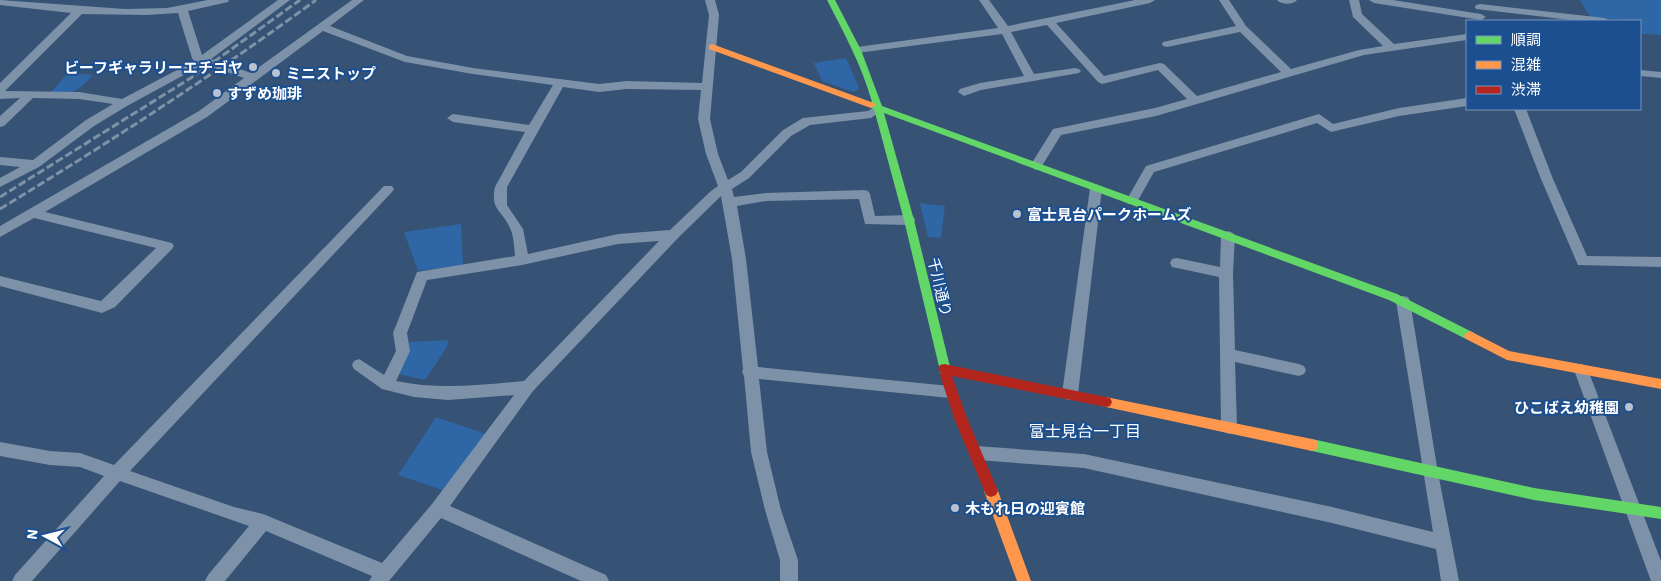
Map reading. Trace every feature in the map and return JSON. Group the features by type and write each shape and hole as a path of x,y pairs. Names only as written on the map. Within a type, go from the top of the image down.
{"street":[{"path":"153,11 155,0"},
{"path":"1,1 79,11 153,11 224,0"},
{"path":"0,183 35,164 90,123 200,60 285,0"},
{"path":"0,232 203,114 359,0"},
{"path":"710,0 714,15 704,119 712,154 730,202 739,259 749,372 759,452 789,560 789,581"},
{"name":"千川通り","path":"831,0 857,50 879,108 909,220 950,392 977,453 1024,581"},
{"path":"984,0 1005,30 1031,78"},
{"path":"857,50 1005,30 1050,22 1111,4 1150,0"},
{"path":"1224,0 1242,28 1289,74"},
{"path":"1282,0 1292,0"},
{"path":"1354,0 1357,15 1391,47"},
{"path":"1374,0 1579,20"},
{"path":"185,5 197,58 254,78"},
{"path":"0,90 79,11"},
{"path":"1050,22 1102,80 1160,66 1195,101"},
{"path":"322,27 405,59 559,84 599,88 627,85 708,87"},
{"path":"1167,44 1242,28"},
{"path":"1036,166 1057,132 1156,112 1338,58 1391,47 1466,38"},
{"path":"712,47 1403,301 1507,355 1661,384"},
{"path":"964,92 1075,71"},
{"path":"1641,73 1661,75"},
{"path":"522,260 515,225 504,212 498,197 501,187 532,129 559,84"},
{"path":"0,95 72,96 115,100 123,103"},
{"path":"0,123 30,95"},
{"path":"1132,201 1150,169 1319,118 1331,128 1417,108 1466,102"},
{"path":"0,449 50,458 80,460 234,515 263,522 382,577 438,509 528,387 673,235 724,186 745,175 787,133 800,124 807,121 871,114 879,108"},
{"path":"1520,110 1547,179 1583,261 1661,262"},
{"path":"453,118 532,129"},
{"path":"0,161 35,164"},
{"path":"1070,394 1096,188"},
{"path":"21,581 118,473 388,189"},
{"path":"730,202 766,197 864,194 870,221 909,220"},
{"path":"0,281 102,307 110,303 167,246 32,213"},
{"path":"387,385 403,351 400,333 422,276 522,260 618,239 673,235"},
{"path":"1228,236 1226,273 1229,427"},
{"path":"1177,263 1226,273"},
{"path":"1403,301 1430,473 1450,581"},
{"path":"1228,355 1299,370"},
{"path":"359,365 387,385 414,390 448,394 528,387"},
{"path":"944,369 1229,427 1430,473 1564,500 1661,513"},
{"path":"1581,370 1660,580"},
{"path":"749,372 950,392"},
{"path":"977,453 1084,461 1332,515 1444,543"},
{"path":"438,509 600,581"},
{"path":"214,581 263,522"}],"shaded area":[{"path":"1580,0 1661,0 1661,35 1642,34 1641,20 1591,18"},
{"path":"846,58 859,88 854,92 822,81 814,63"},
{"path":"68,73 93,75 74,91 50,93"},
{"path":"920,203 945,206 941,238 928,237"},
{"path":"461,224 463,265 418,271 404,232"},
{"path":"448,340 447,347 425,380 398,374 409,347 409,342"},
{"path":"436,417 486,434 445,491 398,475"}],"railway":[{"path":"0,197 194,76 300,0"},
{"path":"0,209 160,108 316,0"}],"traffic: fast":[{"path":"831,0 857,50 873,90 909,220 946,375"},
{"path":"871,105 1393,297 1470,336"},
{"path":"1312,445 1534,494 1661,513"}],"traffic: slow":[{"path":"712,47 871,105"},
{"path":"1470,336 1507,355 1661,384"},
{"path":"1106,402 1312,445"},
{"path":"991,491 1024,581"}],"traffic: jam":[{"path":"944,369 1106,402"},
{"path":"946,375 961,418 991,491"}],"place":[{"name":"ビーフギャラリーエチゴヤ","path":"253,67"},
{"name":"ミニストップ","path":"276,73"},
{"name":"すずめ珈琲","path":"217,93"},
{"name":"富士見台パークホームズ","path":"1017,214"},
{"name":"ひこばえ幼稚園","path":"1629,407"},
{"name":"木もれ日の迎賓館","path":"955,508"}],"district":[{"name":"富士見台一丁目","path":"1085,431"}]}
